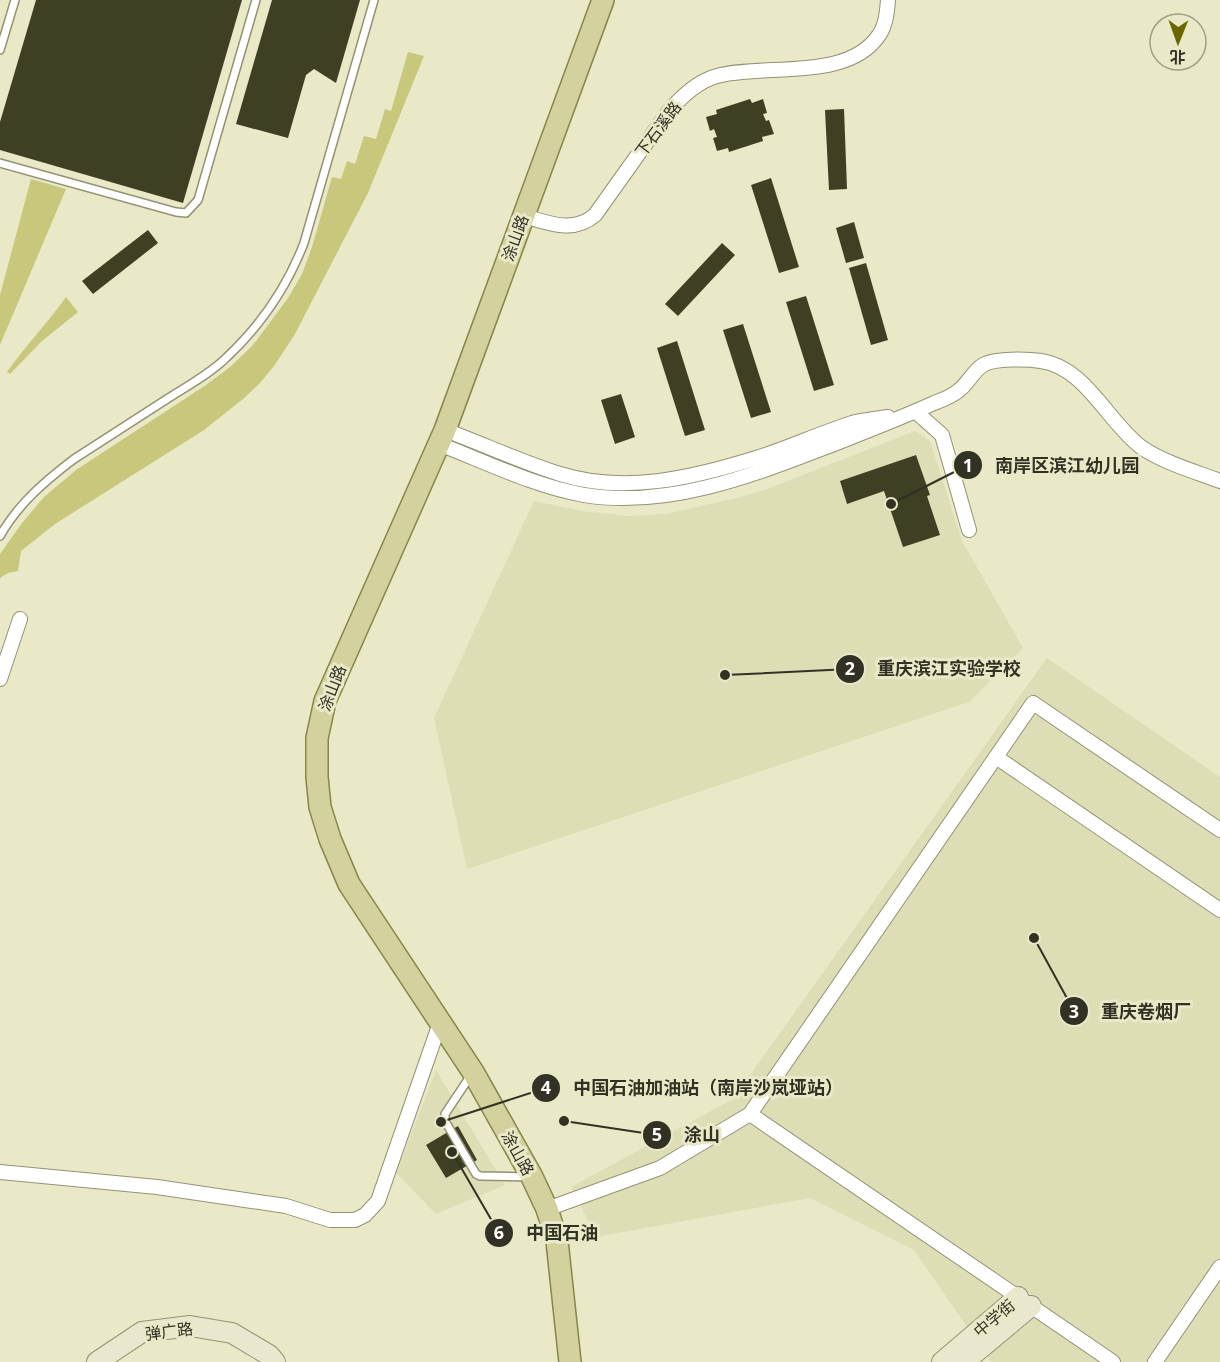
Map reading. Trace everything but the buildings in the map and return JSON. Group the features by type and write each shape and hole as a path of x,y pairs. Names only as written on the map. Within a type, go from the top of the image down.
{"main road":[{"name":"涂山路","path":"570,1362 557,1241 547,1209 532,1177 473,1072 345,875 320,807 317,738 325,701 442,437 603,0"},
{"name":"中学街","path":"942,1362 1025,1301"},
{"name":"中学街","path":"964,1362 1025,1301"},
{"name":"弹广路","path":"97,1362 142,1332 190,1326 232,1332 275,1362"}],"street":[{"name":"下石溪路","path":"524,216 560,226 587,222 595,215 669,111 696,86 715,76 733,72 834,64 852,57 868,48 879,35 885,22 888,0"},
{"path":"442,437 589,481 653,482 721,469 853,423 916,412 959,391 975,371 987,363 1037,360 1062,367 1073,374 1119,426 1144,449 1220,481"},
{"path":"916,412 942,435 969,530"},
{"path":"0,679 20,619"},
{"path":"547,1209 660,1168 750,1114 1033,703 1220,830"},
{"path":"996,757 1220,910"},
{"path":"0,1172 157,1187 286,1206 330,1220 355,1220 365,1215 378,1201 441,1023"},
{"path":"750,1114 1113,1362"},
{"path":"1155,1362 1220,1267"}],"lane":[{"path":"0,50 15,0"},
{"path":"0,163 186,213 198,200 256,0"},
{"path":"0,536 29,497 54,474 202,377 226,358 266,314 294,268 304,243 374,0"},
{"path":"473,1072 444,1114 445,1121 476,1174 532,1177"}],"shaded area":[{"path":"408,52 424,56 368,193 295,334 274,366 243,399 204,430 55,524 21,551 18,571 0,578 0,554 44,497 76,470 206,385 230,367 253,345 288,298 302,274 332,177 341,179 347,161 355,164 364,136 376,139 385,109 391,111"},
{"path":"31,179 66,189 0,345 0,295"},
{"path":"66,297 78,312 42,341 10,374 7,372 52,316"},
{"path":"915,431 930,441 962,541 1023,648 969,702 467,869 434,718 534,501 582,511 627,516 666,514 767,489"},
{"path":"1047,658 1220,777 1220,1362 991,1362 914,1250 810,1198 596,1237 571,1187 733,1099"},
{"path":"436,1070 505,1185 436,1214 396,1173"}],"place":[{"name":"南岸区滨江幼儿园","path":"891,504"},
{"name":"重庆滨江实验学校","path":"725,675"},
{"name":"重庆卷烟厂","path":"1034,938"},
{"name":"涂山","path":"564,1121"},
{"name":"中国石油加油站（南岸沙岚垭站）","path":"441,1122"},
{"name":"中国石油","path":"452,1152"}]}
